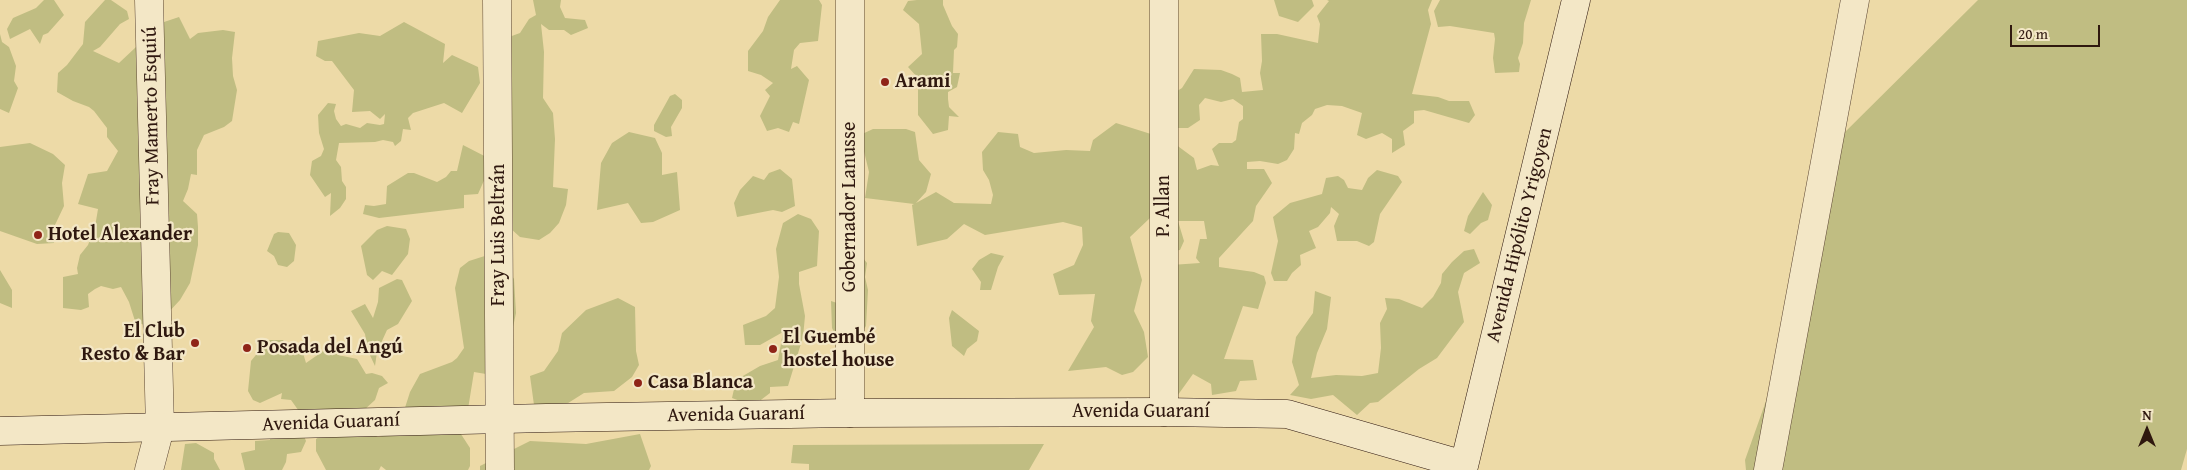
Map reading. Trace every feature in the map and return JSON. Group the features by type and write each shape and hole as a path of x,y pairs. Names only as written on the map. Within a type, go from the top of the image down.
{"street":[{"name":"Fray Mamerto Esquiú","path":"149,0 160,428 149,470"},
{"name":"Fray Luis Beltrán","path":"497,0 500,470"},
{"name":"Gobernador Lanusse","path":"850,0 850,413"},
{"name":"P. Allan","path":"1164,0 1164,412"},
{"name":"Avenida Hipólito Yrigoyen","path":"1464,467 1576,0"},
{"path":"1768,470 1855,0"},
{"name":"Avenida Guaraní","path":"0,431 850,413 1164,412 1287,414 1464,467"}],"shaded area":[{"path":"44,0 54,0 64,15 48,33 43,35 40,44 30,29 10,39 7,29 13,18 36,8"},
{"path":"105,0 111,0 127,11 129,19 120,24 100,47 93,51 119,63 136,47 149,27 179,17 190,39 198,33 223,30 235,32 232,58 233,76 237,90 232,121 224,127 204,135 197,150 197,175 191,174 183,201 197,214 198,245 190,283 180,300 167,314 144,325 135,321 129,302 121,287 113,289 101,286 95,289 88,294 89,307 81,310 63,308 63,277 78,274 77,268 80,255 88,245 95,227 98,209 78,204 88,174 107,171 118,151 107,137 107,128 94,111 57,92 58,73 67,65 83,44 85,22"},
{"path":"533,0 561,0 560,7 565,18 585,20 588,28 571,35 564,30 549,30 541,24 544,52 543,98 553,113 555,139 553,187 568,189 566,205 559,223 550,233 539,240 520,237 510,228 509,37 520,33 529,19 536,15"},
{"path":"780,0 819,0 822,5 818,41 800,43 794,50 791,69 797,66 809,80 799,124 793,122 789,132 778,128 767,131 760,116 770,96 765,90 773,83 761,75 748,71 748,51 763,31 768,17"},
{"path":"943,0 943,5 952,26 958,34 957,47 954,50 953,73 960,73 957,87 948,92 948,99 949,107 959,117 949,116 948,130 933,134 918,115 918,78 908,67 922,54 919,24 903,10 908,1"},
{"path":"1274,0 1312,0 1314,6 1298,22 1279,16"},
{"path":"1327,0 1432,0 1428,10 1431,24 1412,94 1438,97 1449,101 1469,101 1475,115 1469,123 1424,110 1414,111 1414,123 1403,131 1405,145 1392,153 1392,139 1382,133 1366,139 1357,135 1362,113 1342,106 1327,105 1315,109 1312,115 1302,123 1299,134 1295,133 1294,149 1287,160 1278,164 1260,161 1247,162 1247,169 1264,169 1272,183 1256,206 1253,221 1219,258 1219,267 1254,272 1264,276 1266,283 1258,309 1243,306 1224,359 1253,360 1257,380 1240,381 1236,391 1212,395 1211,384 1193,374 1175,399 1171,265 1200,263 1196,258 1200,239 1207,239 1204,221 1178,221 1184,241 1180,250 1170,251 1150,218 1130,237 1142,280 1134,311 1144,332 1148,357 1133,372 1122,375 1106,367 1068,371 1094,327 1091,321 1095,294 1059,295 1053,274 1074,265 1083,245 1082,227 1063,222 985,235 964,224 947,239 917,246 912,205 914,204 865,198 869,172 860,135 873,129 906,129 915,132 919,160 931,174 926,192 916,203 936,192 954,203 991,204 993,195 989,180 983,170 982,152 998,132 1018,134 1020,147 1034,153 1066,150 1090,151 1093,140 1116,123 1175,144 1194,158 1197,170 1211,165 1219,166 1212,149 1219,143 1232,143 1236,140 1239,122 1243,119 1243,106 1233,99 1221,102 1205,98 1199,105 1200,120 1188,128 1177,128 1164,99 1182,88 1194,69 1221,70 1232,74 1240,78 1242,92 1263,90 1260,73 1262,61 1261,34 1277,34 1318,43 1320,24 1317,16 1329,1"},
{"path":"1440,0 1531,0 1524,23 1523,43 1518,58 1520,64 1519,72 1495,73 1493,58 1494,33 1450,26 1438,27 1434,11"},
{"path":"1978,0 2187,0 2187,449 2181,470 1746,470 1745,460 1813,269 1837,140"},
{"path":"404,22 445,44 443,63 452,55 478,67 480,83 462,113 444,103 413,113 408,118 411,130 403,129 401,141 395,146 393,142 383,140 339,143 336,160 341,167 342,181 346,187 346,199 340,208 330,216 331,193 325,197 310,175 312,161 321,156 324,149 319,133 318,115 328,103 336,104 334,111 336,119 341,126 346,124 360,128 367,123 384,124 385,114 380,119 370,111 352,112 354,90 332,61 325,61 316,56 318,41 359,33 380,36"},
{"path":"0,34 2,42 9,47 16,66 14,81 18,88 9,113 0,109"},
{"path":"675,94 682,100 682,108 671,127 672,136 666,137 654,131 654,125 670,96"},
{"path":"629,132 655,138 662,153 662,175 677,172 680,210 653,222 641,223 628,203 597,210 601,163 612,143"},
{"path":"30,143 53,154 65,165 62,183 64,206 54,227 54,243 37,244 0,231 0,147"},
{"path":"463,145 498,163 486,176 478,194 464,195 464,208 379,218 363,214 365,205 386,204 387,186 408,173 414,173 437,182 446,177 451,171 457,171"},
{"path":"780,169 792,179 795,206 782,212 773,210 737,217 734,203 740,190 753,176 764,180 769,173"},
{"path":"1377,170 1398,176 1402,182 1380,214 1374,242 1369,246 1357,241 1337,241 1334,226 1339,214 1331,207 1330,213 1318,227 1309,231 1316,248 1300,255 1301,265 1292,273 1287,281 1274,281 1271,273 1278,241 1273,217 1290,203 1322,194 1326,178 1338,176 1344,180 1348,188 1362,190 1368,178"},
{"path":"1483,192 1492,205 1488,220 1481,223 1470,234 1464,231 1468,216"},
{"path":"798,214 811,219 819,231 817,266 799,272 799,284 805,316 803,337 788,386 770,387 770,393 753,406 732,398 736,380 760,366 778,360 783,332 760,345 745,345 743,325 766,316 775,308 779,277 776,249 783,223"},
{"path":"387,226 406,229 410,239 408,254 392,275 382,271 373,280 367,275 361,246 377,230"},
{"path":"278,232 289,233 296,245 294,261 287,267 278,265 274,256 267,251 274,234"},
{"path":"1474,249 1480,263 1464,273 1458,292 1464,322 1437,358 1419,369 1378,402 1370,403 1357,415 1333,395 1311,399 1290,395 1299,385 1292,362 1296,337 1313,313 1315,291 1331,297 1327,329 1317,353 1311,378 1336,375 1362,376 1378,373 1381,348 1380,323 1387,309 1385,298 1399,299 1422,308 1433,297 1441,283 1442,274 1452,262 1464,251"},
{"path":"991,253 1004,256 998,267 991,290 980,290 981,282 972,269 979,260"},
{"path":"491,254 506,265 514,279 516,313 507,356 486,374 474,372 468,409 457,428 470,448 470,466 468,470 386,470 381,466 379,470 326,470 316,451 316,439 327,432 361,428 378,437 387,435 403,414 410,392 420,374 452,362 457,358 464,348 455,288 460,268 469,261"},
{"path":"863,258 867,263 865,277 868,290 866,326 862,332 837,338 832,328 831,301 837,303"},
{"path":"0,270 12,290 12,308 0,303"},
{"path":"397,279 402,280 412,301 398,324 387,330 377,352 375,366 368,351 365,334 351,311 365,304 373,318 378,302 379,288"},
{"path":"618,298 635,307 636,351 639,365 632,377 614,391 584,393 565,405 534,405 530,376 544,371 558,351 562,333 586,310"},
{"path":"952,310 979,331 977,341 967,349 964,356 952,346 949,318"},
{"path":"268,340 283,340 293,350 303,353 306,363 329,347 338,355 357,359 366,374 372,373 382,376 388,383 379,388 375,400 363,411 301,414 291,400 281,399 282,393 260,403 253,400 248,391 251,361"},
{"path":"271,431 302,431 306,441 301,452 287,454 282,470 245,470 241,453 255,450 255,441 270,440"},
{"path":"640,434 651,466 649,470 480,470 480,466 530,441 586,444"},
{"path":"196,443 214,453 214,459 220,470 181,470 185,444"},
{"path":"1044,444 1029,470 809,470 809,464 791,463 793,445"}],"place":[{"name":"Arami","path":"885,82"},
{"name":"Hotel Alexander","path":"38,235"},
{"name":"El Club Resto & Bar","path":"195,343"},
{"name":"Posada del Angú","path":"247,348"},
{"name":"El Guembé hostel house","path":"773,349"},
{"name":"Casa Blanca","path":"638,383"}]}
